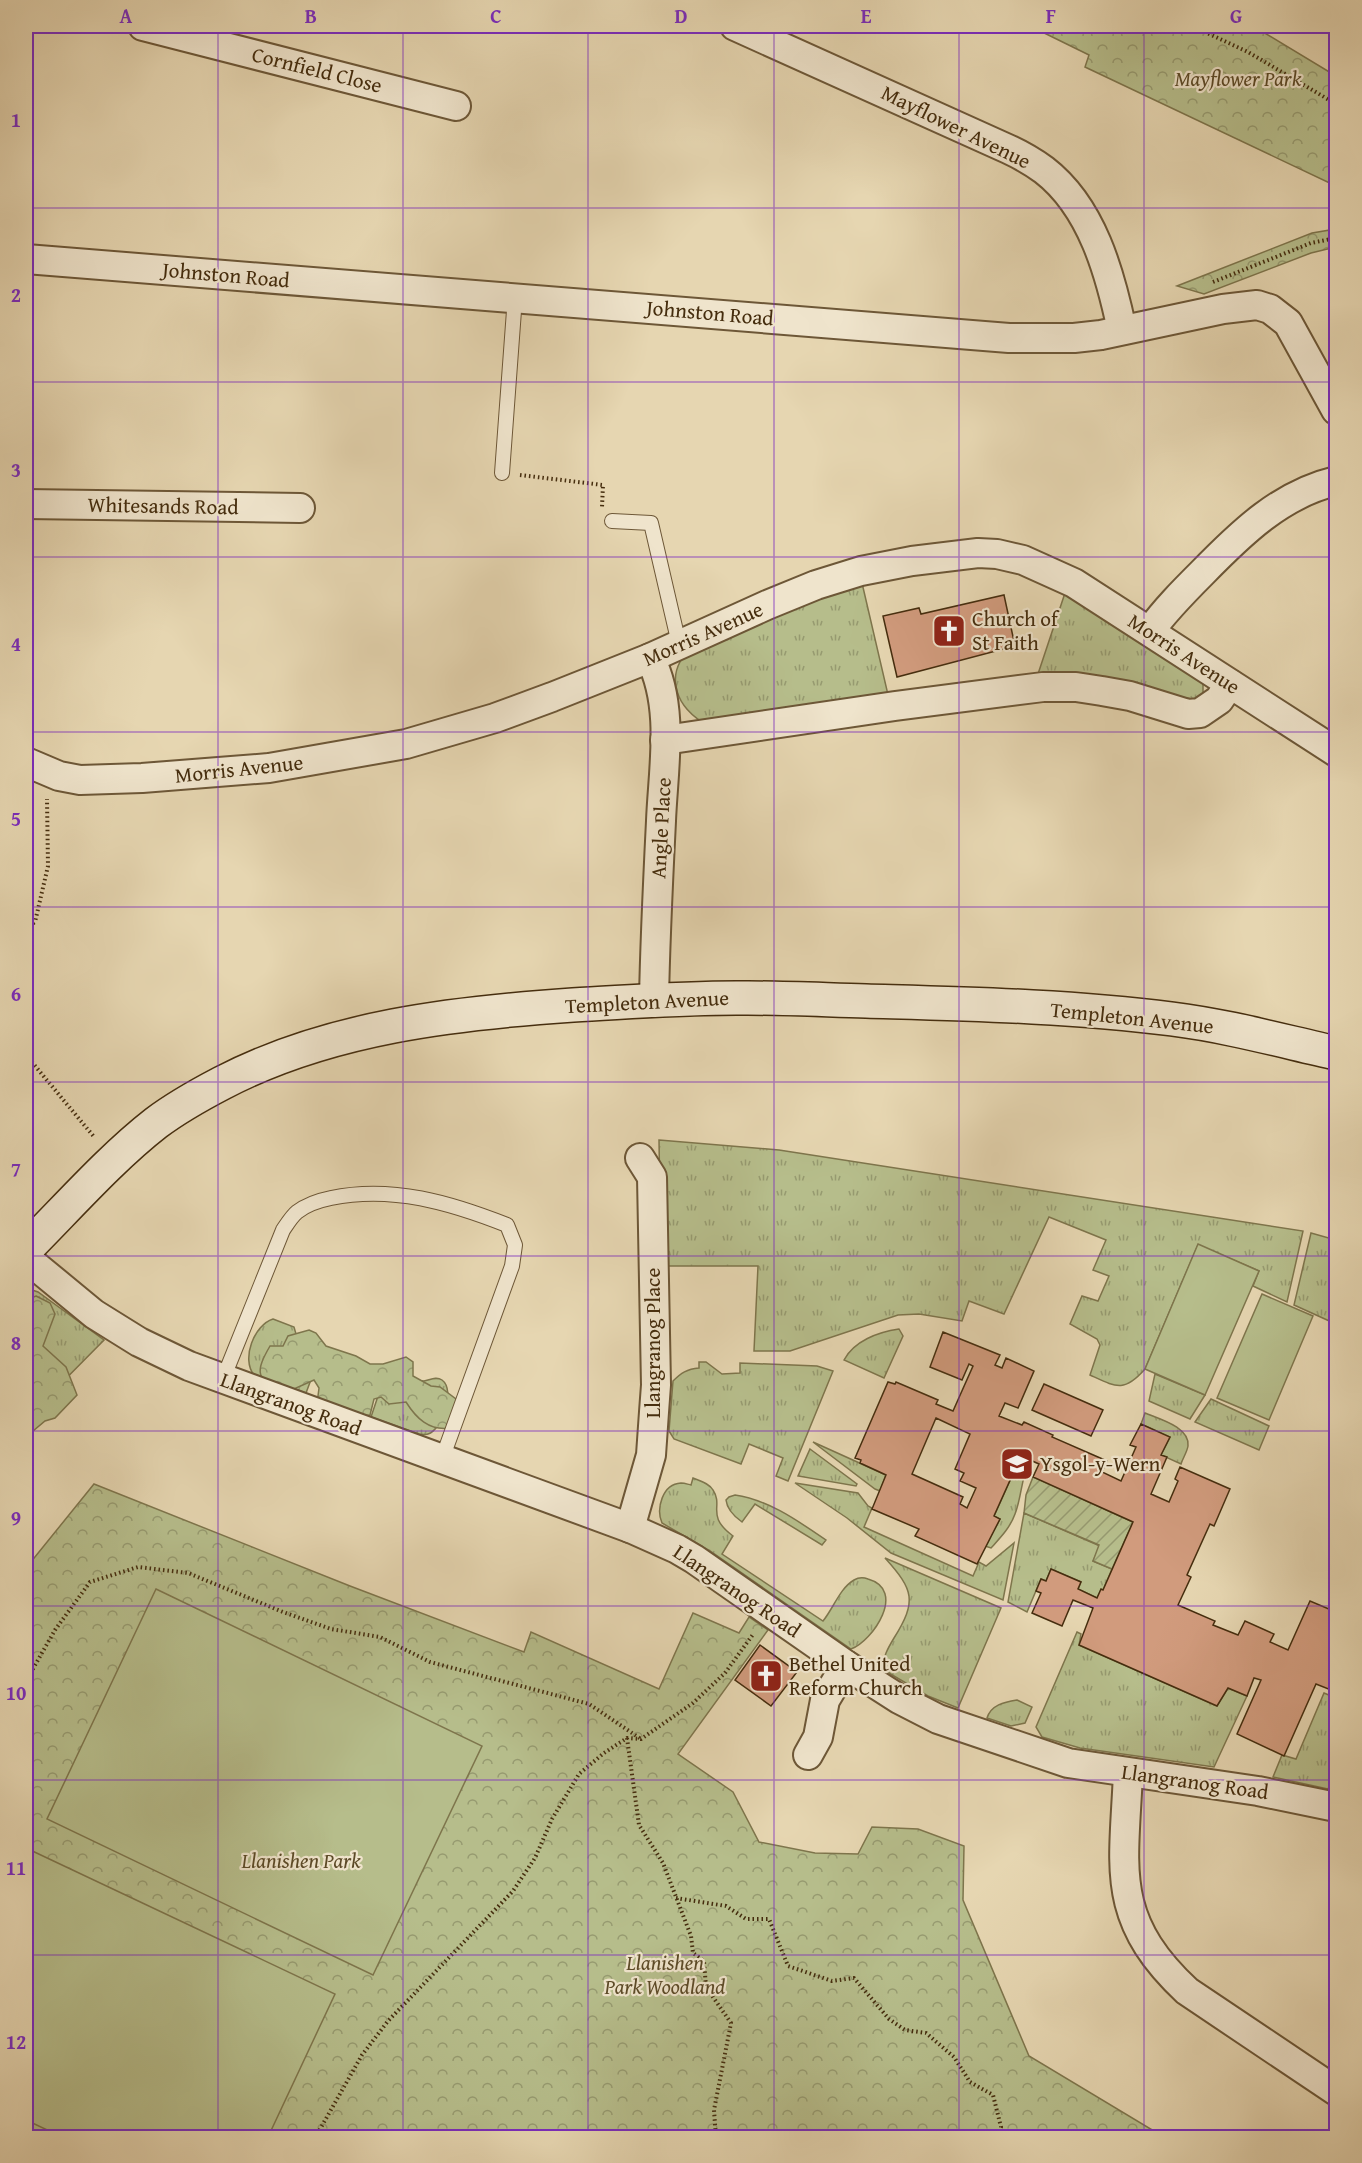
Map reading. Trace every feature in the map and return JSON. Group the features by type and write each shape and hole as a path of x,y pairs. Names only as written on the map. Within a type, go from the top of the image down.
{"street":[{"name":"Cornfield Close","path":"143,26 456,106"},
{"name":"Mayflower Avenue","path":"735,26 1008,149 1045,171 1074,201 1094,237 1122,330"},
{"name":"Johnston Road","path":"26,259 1009,338 1074,338 1257,305 1270,309 1288,323 1336,410"},
{"path":"1150,631 1176,600 1260,518 1302,493 1336,481"},
{"name":"Whitesands Road","path":"26,504 300,508"},
{"name":"Morris Avenue","path":"26,762 59,776 80,780 221,773 327,759 406,744 495,718 650,658 816,585 912,561 978,553 997,554 1023,560 1057,574 1150,631 1336,752"},
{"name":"Angle Place","path":"650,658 660,681 663,696 665,740 654,1000"},
{"path":"665,740 1043,687 1076,687 1102,691 1130,696 1188,714 1200,713 1220,700 1230,684"},
{"name":"Templeton Avenue","path":"26,1249 128,1147 157,1122 217,1086 261,1066 341,1039 430,1020 519,1009 654,1000 745,998 911,1002 1122,1014 1199,1024 1336,1053"},
{"name":"Llangranog Place","path":"630,1528 651,1455 656,1385 652,1177 640,1158"},
{"name":"Llangranog Road","path":"26,1258 69,1295 119,1330 171,1358 630,1528 677,1549 846,1665 899,1699 938,1719 1068,1763 1258,1791 1336,1807"},
{"path":"808,1755 818,1737 825,1700 846,1665"},
{"path":"1128,1773 1124,1877 1134,1919 1152,1953 1187,1991 1336,2091"}],"lane":[{"path":"502,473 514,297"},
{"path":"612,521 651,523 680,644"},
{"path":"223,1379 283,1230 297,1211 321,1200 353,1193 395,1193 484,1216 507,1225 514,1245 512,1266 442,1459"}],"path":[{"path":"1192,26 1248,52 1336,104"},
{"path":"1203,286 1311,243 1336,238"},
{"path":"502,473 603,484 601,520 612,521"},
{"path":"26,934 29,926 35,922 48,866 47,797"},
{"path":"26,1055 97,1141"},
{"path":"26,1681 55,1630 90,1582 138,1568 188,1573 331,1629 380,1637 430,1662 589,1704 641,1739"},
{"path":"315,2138 362,2055 388,2021 513,1892 535,1858 552,1819 579,1774 627,1738 641,1739 693,1702 718,1680 740,1655 755,1631"},
{"path":"627,1738 639,1825 663,1863 692,1936 693,1953 704,1961 706,1987 731,2023 714,2110 717,2138"},
{"path":"676,1898 726,1906 746,1919 769,1919 788,1966 832,1981 854,1978 889,2019 905,2030 926,2033 954,2057 970,2082 993,2095 1001,2127 995,2138"}],"green space":[{"name":"Mayflower Park","path":"1030,26 1253,26 1336,76 1336,186 1085,67 1089,55"},
{"path":"1336,229 1336,247 1311,253 1204,294 1177,286 1312,233"},
{"path":"862,583 889,699 702,722 684,705 676,686 676,676 685,655 694,646"},
{"path":"1066,590 1203,681 1203,695 1198,702 1036,680"},
{"path":"659,1140 779,1150 1303,1231 1287,1302 1253,1286 1259,1271 1198,1245 1145,1369 1138,1377 1125,1385 1113,1385 1090,1375 1100,1345 1097,1339 1070,1324 1082,1296 1098,1301 1109,1276 1093,1270 1106,1240 1049,1217 1004,1314 969,1301 962,1321 919,1314 898,1315 790,1351 754,1351 758,1266 661,1266"},
{"path":"1311,1233 1336,1240 1336,1324 1294,1305"},
{"path":"1198,1244 1259,1271 1205,1395 1145,1369"},
{"path":"32,1290 104,1340 26,1419 26,1293"},
{"path":"1262,1294 1313,1316 1269,1420 1217,1398"},
{"path":"36,1296 50,1303 55,1314 43,1346 66,1367 77,1395 55,1418 45,1421 26,1437 26,1300"},
{"path":"273,1319 294,1327 298,1341 322,1350 306,1393 254,1375 250,1368 249,1352 255,1335 266,1322"},
{"path":"899,1329 903,1336 884,1378 844,1360 848,1353 867,1338"},
{"path":"309,1330 316,1333 326,1346 356,1356 370,1364 383,1364 406,1357 413,1362 413,1376 431,1386 440,1387 460,1402 450,1428 429,1425 414,1413 406,1402 389,1404 381,1397 374,1399 370,1415 352,1418 317,1404 319,1388 314,1380 285,1393 268,1384 263,1379 260,1369 270,1346 283,1346 288,1336"},
{"path":"699,1362 706,1362 722,1374 740,1373 740,1363 817,1366 833,1371 788,1481 776,1476 783,1458 749,1444 741,1464 674,1439 669,1431 673,1381 684,1372 699,1368"},
{"path":"386,1372 414,1380 440,1379 446,1385 448,1392 446,1409 433,1431 419,1434 371,1417"},
{"path":"1155,1374 1205,1395 1190,1419 1149,1401"},
{"path":"1211,1399 1269,1426 1259,1450 1195,1422"},
{"path":"1145,1413 1165,1421 1184,1434 1188,1446 1181,1464 1161,1455 1170,1437 1141,1424"},
{"path":"813,1442 886,1475 880,1491 875,1489"},
{"path":"810,1449 857,1484 856,1486 798,1476"},
{"path":"1021,1456 1030,1460 1013,1519 991,1548 985,1546 1000,1519 994,1516"},
{"path":"1033,1477 1133,1522 1112,1569 1093,1561 1099,1545 1024,1513 1026,1495"},
{"path":"693,1478 707,1484 713,1490 717,1501 717,1517 733,1536 722,1554 823,1621 841,1593 854,1580 864,1578 879,1585 885,1593 886,1604 876,1626 868,1636 851,1649 710,1551 662,1523 660,1504 665,1492 674,1484 691,1485"},
{"path":"795,1483 858,1493 872,1508 864,1527 973,1576 979,1562 986,1566 1014,1543 1003,1600 891,1553 847,1518"},
{"name":"Llanishen Park","path":"94,1484 350,1586 524,1652 531,1632 659,1689 693,1613 739,1633 749,1617 768,1630 678,1754 733,1792 759,1842 815,1853 858,1854 872,1827 918,1829 964,1846 963,1900 1029,2056 1164,2137 26,2138 26,1568"},
{"path":"735,1495 771,1506 826,1540 822,1545 755,1504 742,1522 732,1513 727,1504 726,1500"},
{"path":"1024,1513 1100,1546 1093,1561 1112,1569 1097,1598 1078,1589 1081,1582 1051,1569 1046,1581 1041,1579 1027,1612 1008,1602"},
{"path":"885,1558 1001,1608 958,1708 928,1696 882,1669 883,1660 909,1605 907,1588"},
{"path":"156,1589 482,1746 373,1975 47,1819"},
{"path":"1077,1632 1081,1634 1079,1645 1217,1706 1228,1688 1247,1696 1214,1767 1080,1748 1042,1737 1036,1727"},
{"path":"1324,1693 1336,1698 1336,1771 1328,1789 1273,1777 1282,1755 1296,1759"},
{"path":"1017,1700 1032,1707 1025,1723 1011,1726 987,1718 995,1707"},
{"path":"26,1848 335,1994 268,2137 62,2137 26,2120"}],"building":[{"name":"Church of St Faith","path":"1004,595 1015,646 897,677 883,616 919,608 921,614"},
{"path":"943,1332 1000,1355 995,1365 1002,1368 1006,1358 1034,1371 1018,1408 1005,1403 999,1416 1022,1425 1024,1422 1107,1461 1102,1472 1121,1481 1136,1447 1130,1445 1141,1424 1170,1437 1161,1455 1167,1457 1151,1494 1169,1502 1178,1481 1175,1479 1180,1467 1230,1489 1214,1526 1210,1524 1187,1575 1191,1577 1178,1605 1215,1621 1213,1625 1238,1635 1245,1621 1274,1634 1270,1642 1288,1650 1310,1601 1336,1612 1336,1692 1316,1684 1284,1756 1237,1734 1261,1680 1254,1678 1247,1696 1228,1688 1217,1706 1079,1645 1093,1608 1073,1600 1062,1626 1032,1613 1041,1593 1036,1591 1041,1579 1046,1581 1051,1569 1081,1582 1078,1589 1097,1598 1101,1589 1103,1590 1133,1522 1033,1477 1039,1464 1021,1456 994,1516 1000,1519 977,1564 915,1536 919,1529 872,1509 886,1475 860,1463 861,1460 855,1458 888,1382 895,1384 896,1382 938,1400 936,1404 953,1411 973,1366 969,1364 962,1380 930,1367","holes":["936,1418 970,1434 955,1469 964,1473 960,1481 976,1488 967,1508 960,1504 963,1497 912,1474"]},
{"path":"1044,1384 1103,1410 1091,1436 1032,1410"},
{"name":"Bethel United Reform Church","path":"760,1645 797,1672 771,1706 735,1680"}],"place":[{"name":"Church of St Faith","path":"949,631"},
{"name":"Ysgol-y-Wern","path":"1017,1464"},
{"name":"Bethel United Reform Church","path":"766,1676"}],"park label":[{"name":"Llanishen Park Woodland","path":"665,1975"}]}
